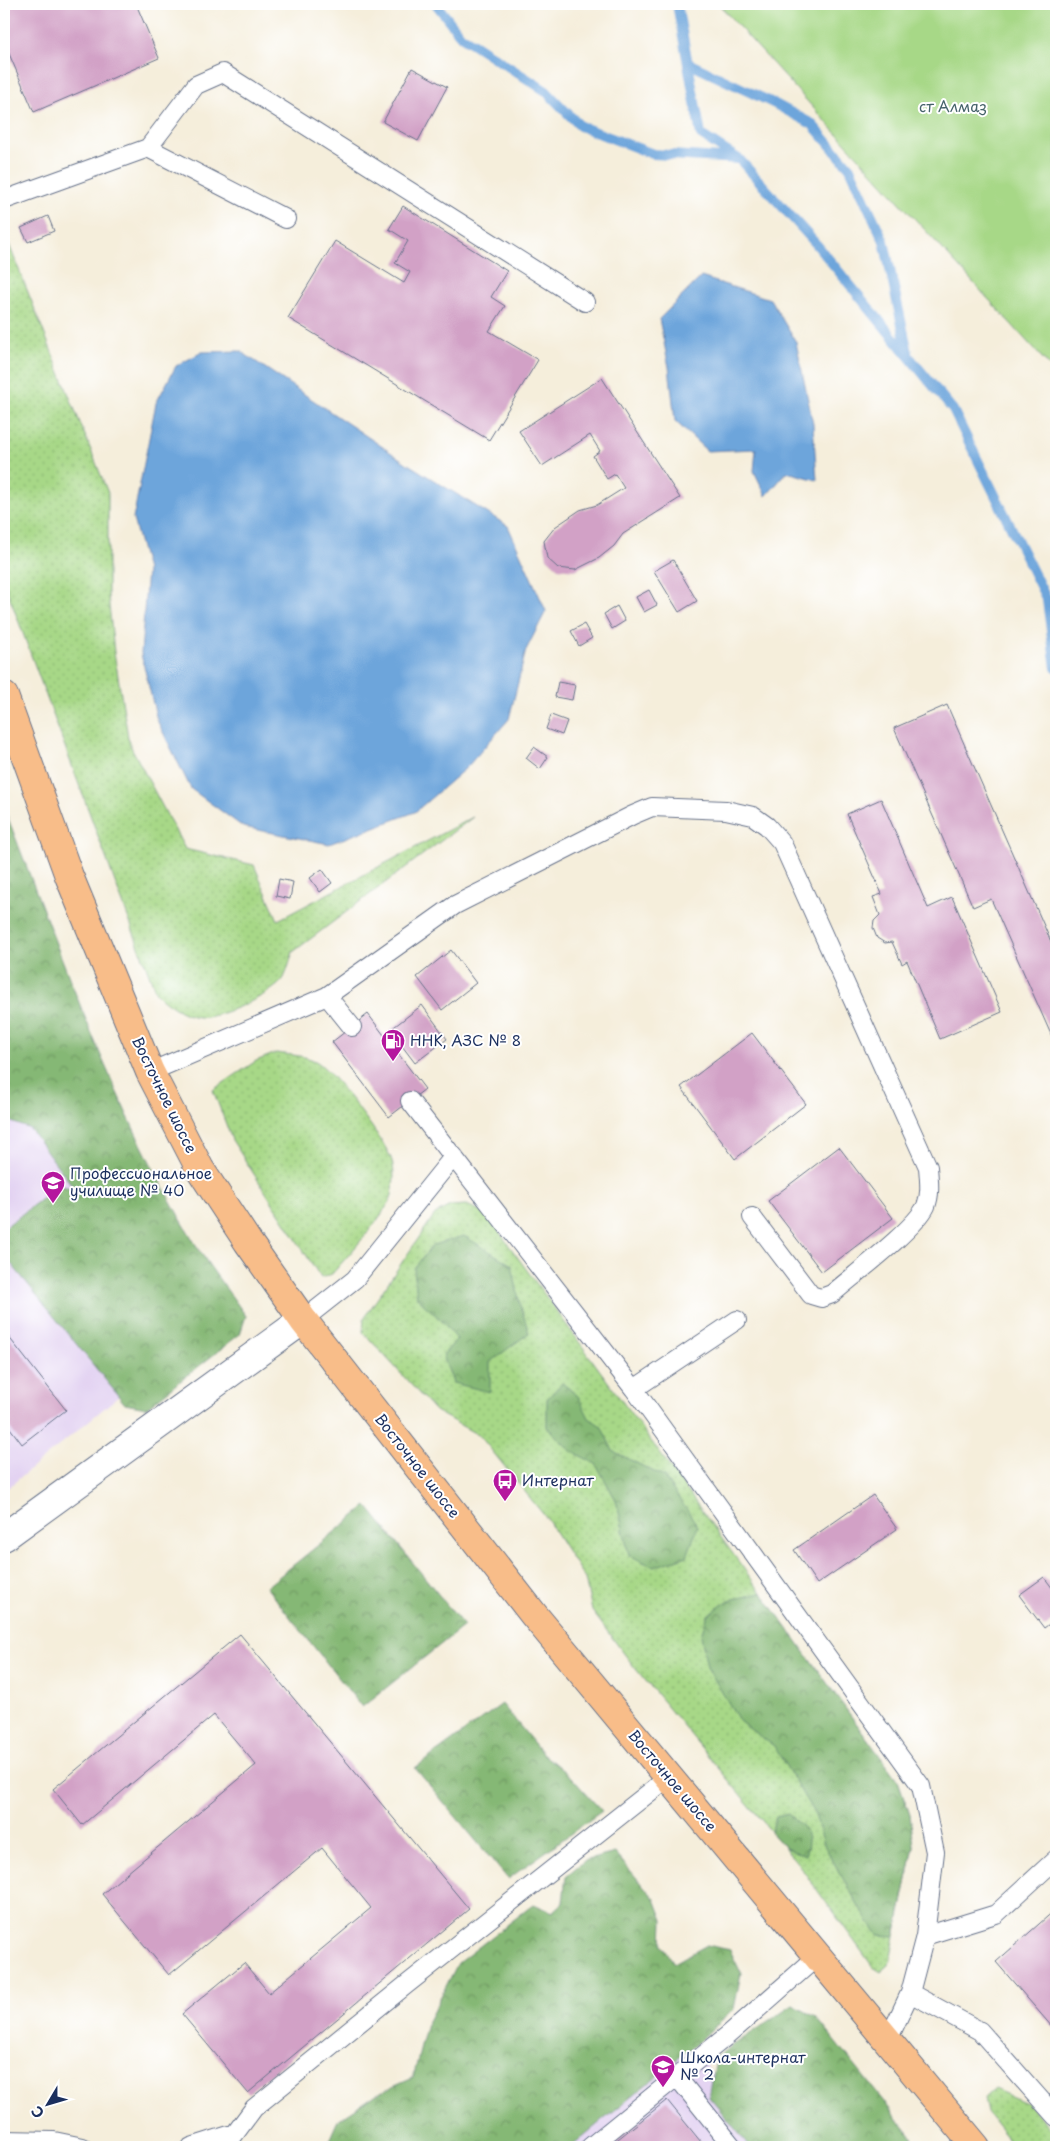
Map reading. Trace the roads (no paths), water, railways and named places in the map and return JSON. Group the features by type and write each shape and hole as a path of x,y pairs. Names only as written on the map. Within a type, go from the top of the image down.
{"main road":[{"name":"Восточное шоссе","path":"4,696 69,876 150,1072 200,1168 248,1242 303,1320 534,1615 976,2147"}],"street":[{"path":"4,1537 303,1320"}],"lane":[{"path":"4,200 148,148 196,85 223,73 585,302"},
{"path":"148,148 286,219"},
{"path":"150,1072 326,996 455,905 633,815 652,807 726,810 753,816 767,826 782,843 928,1167 929,1188 926,1206 914,1223 832,1294 821,1298 811,1295 752,1218"},
{"path":"326,996 352,1027"},
{"path":"410,1101 634,1389 921,1786 935,1852 926,1936 910,1993 888,2040"},
{"path":"303,1320 355,1279 454,1156"},
{"path":"634,1389 737,1320"},
{"path":"191,2147 230,2140 254,2108 413,1978 669,1776"},
{"path":"926,1936 996,1914 1056,1858"},
{"path":"590,2147 677,2077 818,1956"},
{"path":"910,1993 980,2031 1056,2117"},
{"path":"677,2077 733,2147"},
{"path":"4,2140 54,2141 83,2147"}],"water":[{"path":"701,277 770,299 796,342 813,424 817,480 787,472 766,496 754,471 756,449 707,451 675,421 669,367 659,319"},
{"path":"240,351 408,464 508,526 546,611 526,650 509,719 467,767 415,812 329,844 243,827 191,789 157,720 141,654 147,570 133,519 156,403 176,366 202,352"}],"waterway":[{"path":"436,4 461,36 546,91 580,126 653,154 739,159"},
{"path":"677,4 701,135 740,160 817,245 953,410 1047,600 1056,668"},
{"path":"688,63 775,104 812,124 850,168 884,241 908,353"}],"place":[{"name":"ННК, АЗС № 8","path":"393,1062"},
{"name":"Профессиональное училище № 40","path":"53,1204"},
{"name":"Интернат","path":"505,1502"},
{"name":"Школа-интернат № 2","path":"663,2088"}],"park label":[{"name":"ст Алмаз","path":"953,107"}]}
